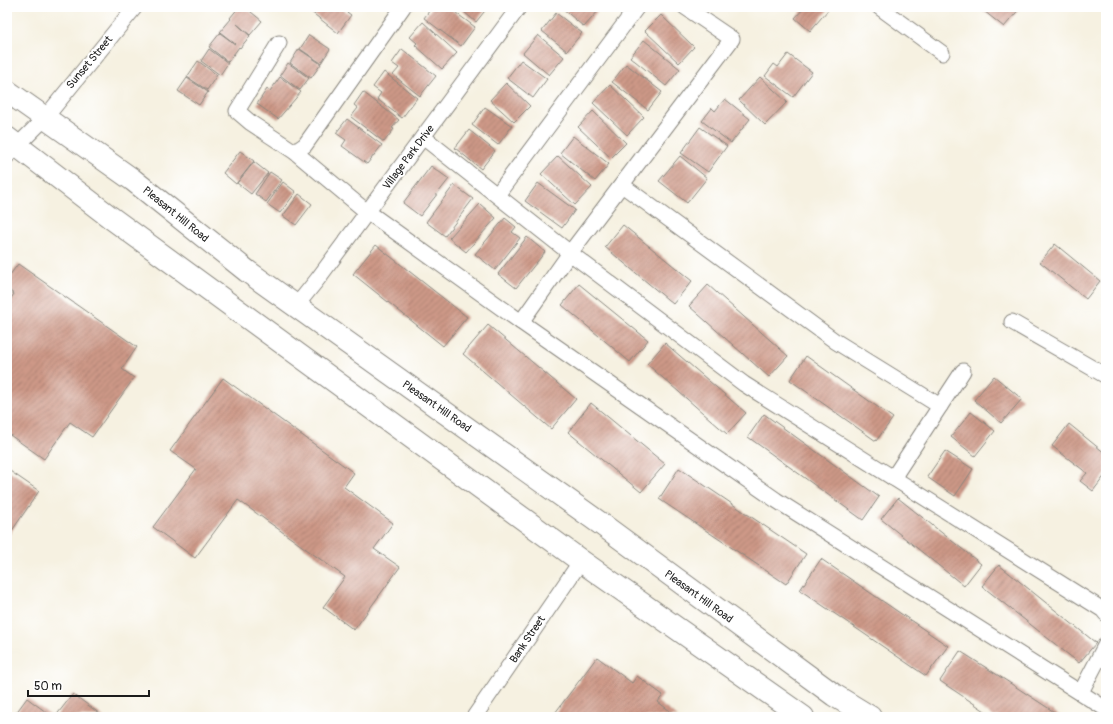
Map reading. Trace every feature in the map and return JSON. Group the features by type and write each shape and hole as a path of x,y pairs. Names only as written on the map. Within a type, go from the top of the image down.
{"highway":[{"path":"7,77 26,92 45,118"},
{"name":"Pleasant Hill Road","path":"7,91 133,180 248,271 296,306 604,526 834,695 870,717"},
{"path":"10,146 110,217 581,561 803,717"}],"street":[{"name":"Sunset Street","path":"10,146 45,118 135,7"},
{"path":"295,152 305,145 403,7"},
{"name":"Village Park Drive","path":"296,306 317,280 519,7"},
{"path":"497,195 638,7"},
{"path":"521,322 570,253 732,39 685,7"},
{"path":"879,7 942,53"},
{"path":"280,43 237,111 251,123 295,152 367,211 521,322 776,500 1106,709"},
{"path":"423,137 570,253 744,384 1096,606 1106,614"},
{"path":"622,185 835,341 940,406"},
{"path":"1012,322 1106,376"},
{"path":"893,478 963,370"},
{"name":"Bank Street","path":"474,717 581,561"},
{"path":"1081,692 1106,644"}],"building":[{"path":"239,7 245,7 262,21 250,35 237,24 250,36 240,48 239,47 228,62 209,47 220,33 235,44 220,32"},
{"path":"313,7 340,7 351,15 338,33 310,11"},
{"path":"432,7 448,7 475,27 461,46 424,18"},
{"path":"458,7 488,7 476,22"},
{"path":"561,7 596,7 599,10 584,27"},
{"path":"805,7 824,7 828,10 810,31 795,18"},
{"path":"979,7 1021,7 1004,27"},
{"path":"556,13 582,33 567,51 542,31"},
{"path":"661,15 694,47 679,63 645,31"},
{"path":"423,22 457,53 442,69 415,45 417,43 410,37"},
{"path":"309,35 330,49 321,63 300,49"},
{"path":"538,35 564,57 549,75 523,53"},
{"path":"644,40 680,69 666,86 630,57"},
{"path":"209,49 228,63 220,75 201,61"},
{"path":"299,49 321,64 311,78 290,63"},
{"path":"402,49 436,76 420,96 393,75 399,68 392,63"},
{"path":"788,54 812,72 793,97 765,76 774,64 778,67"},
{"path":"521,60 547,79 533,98 507,78"},
{"path":"198,61 217,75 207,90 187,77"},
{"path":"288,63 309,78 300,90 280,75"},
{"path":"626,64 662,92 648,110 612,82"},
{"path":"384,72 417,98 402,118 377,99 381,93 373,87"},
{"path":"280,77 301,92 278,119 257,104 267,89 270,91"},
{"path":"760,77 787,102 765,125 739,100"},
{"path":"187,78 208,92 199,105 178,91"},
{"path":"506,83 530,106 514,122 490,100"},
{"path":"610,85 644,117 627,135 593,103"},
{"path":"363,92 399,120 392,128 394,129 384,142 351,117 358,108 354,105"},
{"path":"725,99 750,119 731,143 702,121 712,108 715,111"},
{"path":"485,107 512,126 498,145 472,125"},
{"path":"593,111 626,143 611,158 578,127"},
{"path":"347,119 382,145 367,164 342,146 346,140 336,133"},
{"path":"700,127 727,146 708,172 681,153"},
{"path":"469,130 495,151 481,169 455,148"},
{"path":"573,136 609,164 595,181 560,153"},
{"path":"240,151 254,161 236,184 223,173"},
{"path":"558,156 592,187 575,205 541,174"},
{"path":"680,156 707,178 687,203 659,181"},
{"path":"254,162 268,173 251,194 237,183"},
{"path":"431,166 449,179 420,216 403,203"},
{"path":"270,172 282,180 266,202 255,194"},
{"path":"283,182 296,192 280,213 267,204"},
{"path":"538,183 575,210 562,228 525,201"},
{"path":"454,185 473,199 445,236 426,222"},
{"path":"299,194 312,204 296,225 283,216"},
{"path":"480,204 496,218 466,252 449,238"},
{"path":"505,218 516,227 512,232 520,238 495,270 475,254"},
{"path":"623,225 692,281 673,304 605,247"},
{"path":"527,237 545,252 516,288 498,274"},
{"path":"1055,244 1100,281 1086,299 1040,262"},
{"path":"376,245 467,317 443,346 353,274"},
{"path":"18,264 137,347 122,369 134,378 92,437 70,422 44,459 7,433 7,304 14,294 7,289 7,279"},
{"path":"579,284 648,340 630,362 562,305"},
{"path":"708,285 788,356 769,377 689,306"},
{"path":"488,325 576,399 551,429 463,354"},
{"path":"665,343 746,413 727,434 647,364"},
{"path":"806,356 893,418 876,441 790,380"},
{"path":"994,376 1022,399 1001,423 974,400"},
{"path":"223,378 354,473 344,487 393,523 374,549 400,567 354,630 323,607 345,577 238,500 195,558 153,527 196,469 170,451"},
{"path":"591,403 665,464 641,492 568,432"},
{"path":"971,412 995,431 975,456 951,437"},
{"path":"764,414 879,497 863,520 748,437"},
{"path":"1069,424 1106,454 1106,474 1093,491 1080,481 1087,473 1052,446"},
{"path":"945,451 973,469 955,496 927,477"},
{"path":"679,468 806,554 786,584 659,499"},
{"path":"7,469 39,491 7,538"},
{"path":"898,498 981,564 964,586 881,519"},
{"path":"821,559 948,646 926,676 800,590"},
{"path":"999,565 1096,643 1079,663 982,586"},
{"path":"960,651 1062,717 994,717 940,681"},
{"path":"597,657 632,683 637,676 663,695 658,702 678,717 552,717"},
{"path":"73,694 104,717 55,717"},
{"path":"27,698 35,704 53,717 13,717"}]}
